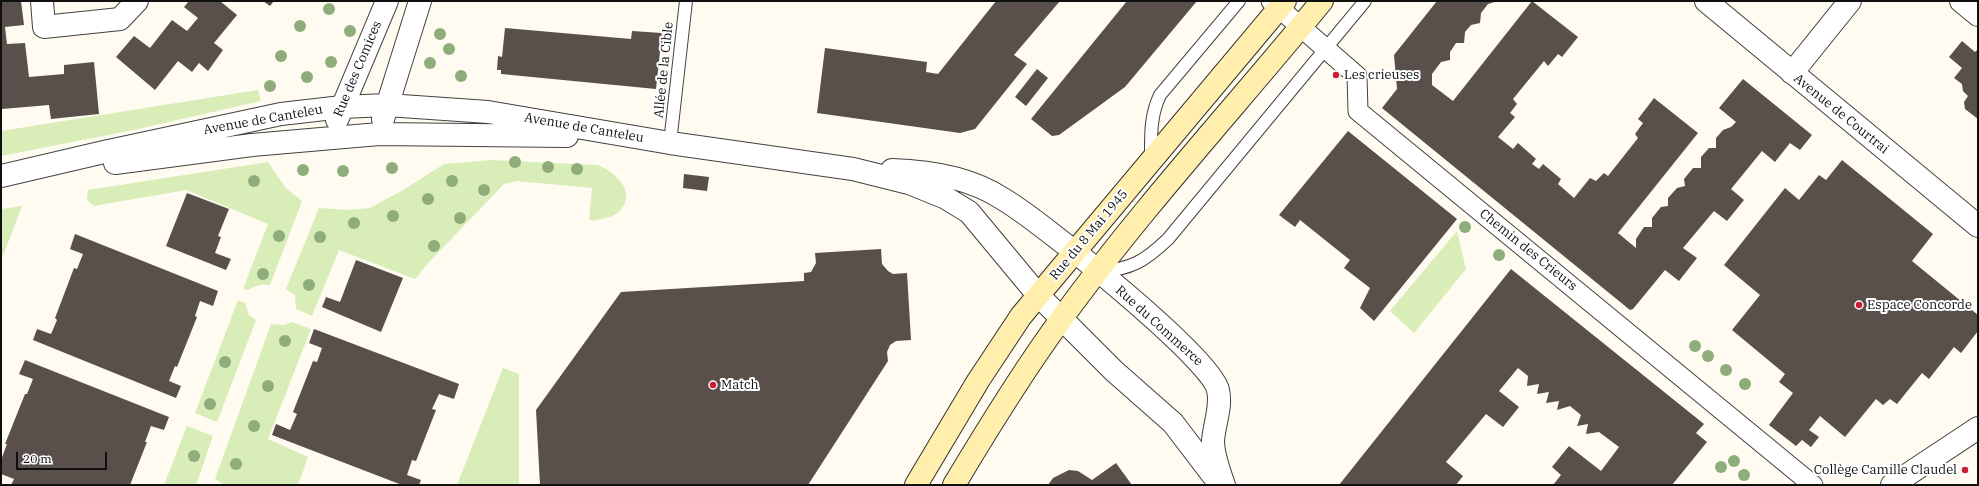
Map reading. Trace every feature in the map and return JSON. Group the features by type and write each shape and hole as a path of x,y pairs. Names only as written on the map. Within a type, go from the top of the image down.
{"main road":[{"path":"954,485 997,415 1062,318 1137,221 1322,1"},
{"name":"Rue du 8 Mai 1945","path":"916,485 978,381 1009,333 1038,295 1151,160 1278,3"}],"street":[{"path":"42,1 44,27 120,19 137,1"},
{"name":"Rue des Comices","path":"330,137 387,1"},
{"path":"379,134 420,1"},
{"name":"Avenue de Courtrai","path":"1706,1 1978,226"},
{"path":"1792,73 1850,1"},
{"path":"1961,1 1978,15"},
{"name":"Chemin des Crieurs","path":"1278,3 1301,27 1357,76 1358,111 1813,485"},
{"name":"Avenue de Canteleu","path":"1,176 220,126 281,114 342,107 387,105 488,112 670,143 853,169 909,183 957,204 981,226 1038,295"},
{"name":"Avenue de Canteleu","path":"1,182 153,157 330,137 379,134 528,135 611,138 670,143"},
{"name":"Avenue de Canteleu","path":"853,169 912,170 952,178 980,187 1002,198 1074,251"},
{"name":"Rue du Commerce","path":"1074,251 1099,271 1190,353 1213,378 1218,388 1219,400 1213,442 1217,463 1224,485"},
{"path":"1038,295 1114,371 1173,423 1220,485"},
{"path":"1892,485 1978,428"}],"lane":[{"name":"Allée de la Cible","path":"670,143 686,1"},
{"path":"1151,160 1151,127 1153,108 1160,95 1239,1"},
{"path":"1099,271 1118,270 1134,265 1150,256 1168,239 1365,1"}],"green space":[{"path":"258,90 261,101 129,131 1,156 1,131"},
{"path":"491,160 598,165 612,173 623,185 626,192 626,199 623,207 616,214 592,221 589,219 592,188 517,181 504,184 431,260 415,279 339,250 312,316 296,309 295,295 286,289 319,208 347,210 370,208 405,189 444,164"},
{"path":"268,162 285,187 302,201 270,285 259,285 248,290 243,289 268,224 186,190 94,206 87,200 88,190"},
{"path":"22,206 1,261 1,209"},
{"path":"1457,231 1466,269 1414,333 1390,311"},
{"path":"238,300 245,303 249,315 256,320 217,422 195,413"},
{"path":"292,322 311,329 268,439 308,457 298,485 224,485 215,479 271,324 284,325"},
{"path":"503,368 519,374 519,485 457,485"},
{"path":"187,426 213,436 196,485 164,485"}],"building":[{"path":"1,1 21,1 24,25 5,27 7,44 25,43 29,77 64,74 64,65 94,62 99,114 51,119 49,105 2,109"},
{"path":"189,1 220,1 237,15 214,43 223,50 208,71 199,63 192,72 178,61 155,90 116,57 134,36 150,48 172,20 187,31 198,18 184,7"},
{"path":"263,1 274,1 270,6"},
{"path":"996,1 1060,1 1014,55 1027,64 975,129 960,133 817,113 825,48 927,62 926,72 938,74"},
{"path":"1127,1 1197,1 1125,87 1059,135 1052,136 1031,119"},
{"path":"1437,1 1498,1 1488,4 1481,13 1480,23 1471,25 1465,32 1464,43 1456,43 1450,52 1450,60 1441,62 1432,74 1432,85 1453,101 1532,1 1578,37 1562,57 1558,54 1548,66 1544,61 1513,99 1517,104 1510,113 1515,117 1498,137 1513,149 1518,143 1536,159 1532,164 1539,169 1543,164 1561,179 1558,184 1574,198 1590,178 1596,181 1604,173 1608,176 1638,138 1635,134 1643,123 1638,119 1654,98 1698,133 1618,233 1636,248 1636,239 1644,227 1652,227 1652,218 1661,207 1668,206 1668,198 1677,188 1685,186 1684,179 1693,168 1701,168 1701,157 1709,148 1716,148 1716,138 1723,130 1731,127 1736,122 1719,108 1743,79 1812,135 1800,150 1790,143 1775,162 1762,151 1731,189 1744,200 1727,221 1714,211 1683,248 1697,258 1679,281 1665,270 1633,309 1630,310 1382,108 1397,89 1394,55"},
{"path":"505,28 631,39 632,31 662,33 656,89 501,74 501,70 497,70 498,56 502,57"},
{"path":"1962,41 1975,52 1978,49 1978,119 1965,109 1964,102 1968,96 1963,91 1962,84 1954,78 1962,68 1949,57"},
{"path":"1037,69 1048,78 1026,106 1015,97"},
{"path":"1348,131 1457,219 1374,321 1360,308 1370,288 1344,268 1350,260 1300,220 1295,227 1279,215"},
{"name":"Espace Concorde","path":"1842,160 1933,234 1912,261 1978,315 1978,331 1961,353 1954,347 1929,379 1922,373 1897,404 1890,399 1883,405 1876,399 1845,437 1820,416 1809,430 1819,437 1811,447 1802,440 1796,446 1769,425 1793,393 1779,382 1785,374 1732,330 1760,295 1724,265 1785,188 1799,200 1819,175 1826,180"},
{"path":"684,174 709,177 707,191 683,188"},
{"path":"187,193 229,209 218,236 221,237 215,253 231,259 226,270 166,246"},
{"path":"75,234 218,291 213,306 200,301 195,316 197,317 177,367 175,366 169,381 181,386 176,398 33,340 37,329 51,334 57,320 55,318 74,268 77,269 83,254 70,249"},
{"name":"Match","path":"881,249 882,264 888,271 893,274 907,273 911,340 896,341 890,345 887,352 888,361 808,485 540,485 536,410 621,292 804,281 804,273 811,272 816,263 815,253"},
{"path":"356,260 403,278 381,332 322,307 326,297 340,302"},
{"path":"1511,269 1704,424 1696,433 1707,442 1672,485 1553,485 1561,475 1552,467 1569,446 1601,471 1619,447 1599,432 1586,434 1588,424 1577,426 1581,415 1570,406 1557,410 1559,401 1546,403 1549,392 1537,394 1539,384 1527,386 1528,376 1518,368 1499,391 1519,407 1503,427 1486,414 1446,462 1463,476 1456,485 1339,485"},
{"path":"314,329 459,384 454,399 439,394 432,409 436,410 416,461 412,460 407,475 421,480 419,485 402,485 272,435 276,424 290,430 297,414 293,412 313,361 317,362 322,348 309,343"},
{"path":"25,360 169,417 164,430 151,426 145,442 147,442 130,485 11,485 14,479 1,474 1,460 7,444 5,444 25,394 27,394 33,379 19,374"},
{"path":"1116,463 1132,485 1048,485 1053,478 1069,470 1078,471 1092,480"}],"place":[{"name":"Les crieuses","path":"1336,75"},
{"name":"Espace Concorde","path":"1859,305"},
{"name":"Match","path":"713,385"},
{"name":"Collège Camille Claudel","path":"1965,470"}]}
